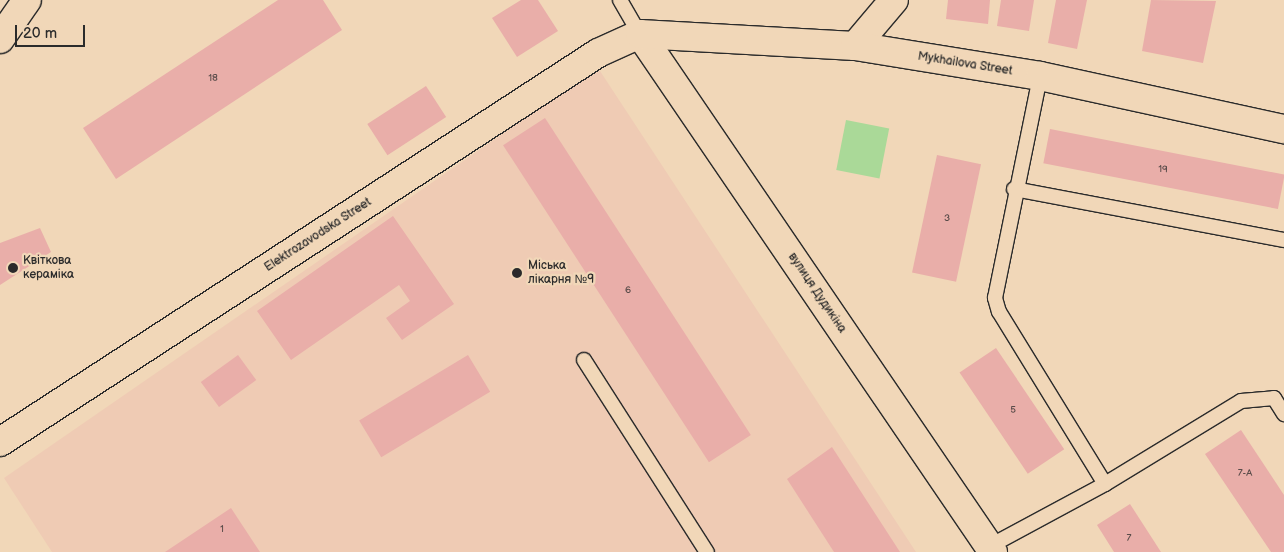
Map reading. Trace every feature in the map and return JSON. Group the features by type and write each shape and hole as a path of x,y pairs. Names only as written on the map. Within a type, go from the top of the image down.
{"street":[{"path":"855,46 894,0"},
{"path":"0,39 14,14"},
{"name":"Mykhailova Street","path":"640,34 855,46 1040,76 1284,129"},
{"name":"Elektrozavodska Street","path":"0,442 598,53 640,34"},
{"name":"вулиця Дудикіна","path":"640,34 991,549"}],"lane":[{"path":"620,0 640,34"},
{"path":"1040,76 1014,189 997,283 999,312 1105,484"},
{"path":"1014,189 1284,240"},
{"path":"584,360 707,552"},
{"path":"991,549 1105,484 1241,401 1274,398 1284,414"}],"shaded area":[{"name":"Міська лікарня №9","path":"598,68 916,552 52,552 4,478"}],"green space":[{"path":"846,120 889,128 879,178 836,170"}],"building":[{"path":"278,0 323,0 342,30 116,179 83,128"},
{"path":"521,0 538,0 558,31 517,57 492,18"},
{"path":"948,0 990,0 988,24 946,19"},
{"path":"1001,0 1034,0 1029,31 997,26"},
{"path":"1056,0 1087,0 1077,49 1048,43"},
{"path":"1151,0 1216,1 1203,63 1142,51"},
{"path":"426,86 446,117 387,155 367,124"},
{"path":"545,118 751,435 709,462 503,145"},
{"path":"1050,129 1284,174 1278,209 1043,163"},
{"path":"937,155 981,164 956,282 912,272"},
{"path":"393,216 454,304 402,340 386,318 410,301 399,285 291,360 257,311"},
{"name":"Квіткова кераміка","path":"40,228 51,252 0,285 0,243"},
{"path":"996,348 1064,449 1028,474 960,373"},
{"path":"238,355 256,380 219,407 201,382"},
{"path":"468,355 490,392 381,457 359,420"},
{"path":"1241,430 1284,495 1284,552 1271,552 1205,454"},
{"path":"832,447 900,552 834,552 787,479"},
{"path":"1130,504 1161,552 1114,552 1097,525"},
{"path":"231,508 260,552 165,552"}],"place":[{"name":"Квіткова кераміка","path":"13,268"},
{"name":"Міська лікарня №9","path":"517,273"}]}
